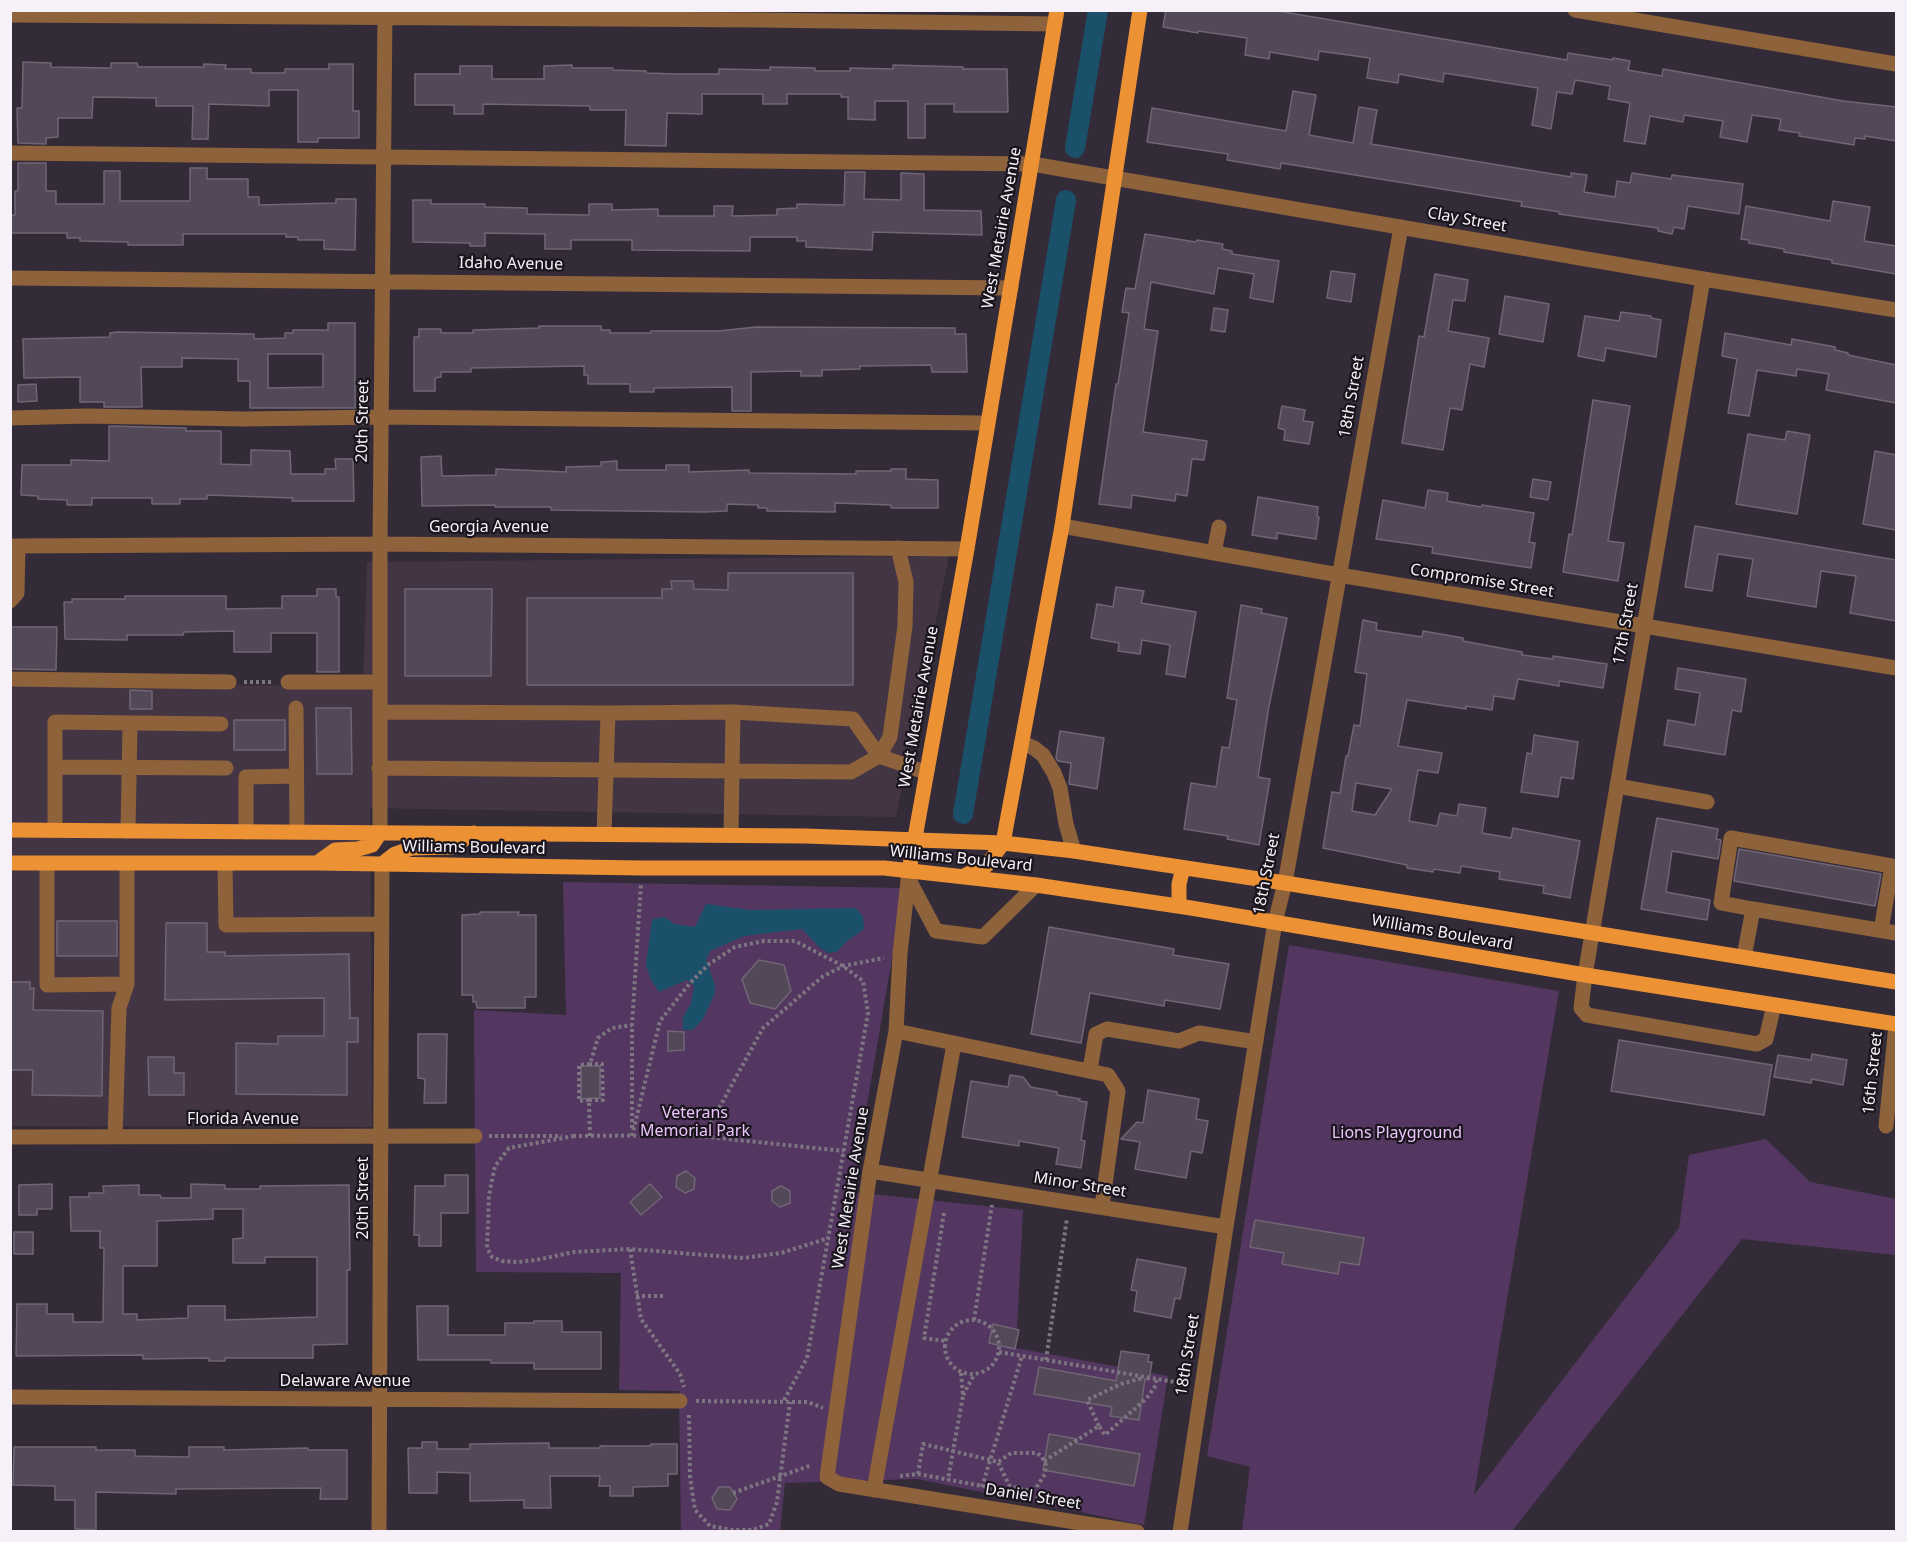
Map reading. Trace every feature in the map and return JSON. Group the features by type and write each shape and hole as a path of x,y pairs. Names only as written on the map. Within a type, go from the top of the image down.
{"main road":[{"path":"964,876 987,865 1003,843 1062,526 1140,10"},
{"name":"West Metairie Avenue","path":"908,874 967,549 1055,17"},
{"name":"Williams Boulevard","path":"10,830 604,834 914,839 1003,843 1074,851 1285,883 1896,982"},
{"path":"317,863 335,850 358,849 372,845 380,833"},
{"path":"382,864 395,854 412,848 452,847 474,833"},
{"name":"Williams Boulevard","path":"10,863 872,868 908,874 964,876 1179,906 1585,975 1896,1024"},
{"path":"1179,906 1179,884 1183,868"}],"street":[{"path":"1575,10 1896,64"},
{"path":"10,15 385,14 760,20 1055,17"},
{"name":"20th Street","path":"380,833 379,682 385,14"},
{"name":"Clay Street","path":"10,153 1032,164 1114,180 1896,310"},
{"name":"18th Street","path":"1180,1532 1275,922 1285,883 1401,227"},
{"name":"Idaho Avenue","path":"10,278 1011,288"},
{"name":"17th Street","path":"1703,279 1581,1008 1587,1015 1757,1044 1766,1040 1773,1005"},
{"path":"10,418 381,417 988,423"},
{"name":"Compromise Street","path":"1062,526 1339,575 1896,668"},
{"path":"1214,553 1220,527"},
{"name":"Georgia Avenue","path":"14,546 380,544 967,549"},
{"path":"10,600 17,593 14,546"},
{"path":"380,768 851,772 879,756 890,737 905,626 906,582 898,548"},
{"path":"10,679 229,682"},
{"path":"288,682 379,682"},
{"path":"296,708 297,832"},
{"path":"380,712 733,712 853,719 879,756 925,772"},
{"path":"731,836 733,712"},
{"path":"604,834 608,713"},
{"path":"55,830 56,722 221,724"},
{"path":"128,831 130,724"},
{"path":"1022,743 1043,755 1054,773 1060,788 1066,824 1074,851"},
{"path":"55,766 226,768"},
{"path":"246,832 246,777 296,776"},
{"path":"1617,786 1707,802"},
{"path":"1881,930 1894,866 1731,838 1721,903 1896,933"},
{"path":"225,863 226,925 382,924"},
{"path":"47,864 47,985 127,984"},
{"path":"114,1137 119,1008 127,984 127,864"},
{"name":"20th Street","path":"379,1532 382,864"},
{"path":"908,874 936,931 983,937 1036,885"},
{"name":"West Metairie Avenue","path":"874,1490 839,1484 827,1477 838,1413 870,1171 896,1031 900,954 908,874"},
{"path":"1744,957 1753,909"},
{"name":"16th Street","path":"1886,1126 1896,1024"},
{"path":"1090,1070 1096,1034 1107,1029 1179,1041 1199,1033 1256,1042"},
{"path":"896,1031 1108,1075 1118,1091 1102,1206"},
{"path":"874,1490 954,1044"},
{"name":"Florida Avenue","path":"10,1137 475,1136"},
{"name":"Minor Street","path":"870,1171 1226,1227"},
{"name":"Delaware Avenue","path":"10,1397 686,1401"},
{"name":"Daniel Street","path":"874,1490 1137,1532"}],"path":[{"path":"229,682 288,682"},
{"path":"632,1136 632,1025 642,868"},
{"path":"632,1136 660,1021 690,983 710,964 735,948 764,941 795,941 843,966 863,981 868,1012 807,1358 783,1402"},
{"path":"689,1136 707,1130 763,1028 822,977 843,966 900,954"},
{"path":"590,1064 598,1038 612,1028 632,1025"},
{"path":"590,1064 602,1064 603,1100 579,1101 579,1065 590,1064"},
{"path":"589,1100 590,1136"},
{"path":"475,1136 689,1136 844,1151"},
{"path":"574,1136 509,1148 495,1166 489,1195 487,1248 492,1257 502,1261 517,1262 574,1252 630,1250 743,1258 781,1254 829,1238"},
{"path":"974,1320 994,1190"},
{"path":"1046,1360 1069,1202"},
{"path":"944,1213 924,1338 945,1341"},
{"path":"630,1250 641,1319 680,1374 686,1401 690,1477 695,1510 710,1526 732,1530 753,1530 769,1524 777,1502 790,1402"},
{"path":"636,1296 665,1296"},
{"path":"974,1320 986,1324 993,1330 998,1337 999,1352 995,1363 988,1370 974,1375 961,1373 947,1360 945,1341 954,1326 961,1322 974,1320"},
{"path":"999,1352 1202,1387"},
{"path":"982,1487 1022,1356"},
{"path":"948,1480 963,1396 961,1373"},
{"path":"963,1396 974,1375"},
{"path":"1145,1377 1121,1384 1087,1400 1105,1435 1147,1398 1156,1385 1156,1379"},
{"path":"686,1401 808,1402 838,1413"},
{"path":"1044,1461 1099,1426"},
{"path":"918,1474 923,1444 998,1462"},
{"path":"1018,1451 1037,1453 1046,1466 1045,1474 1036,1488 1022,1492 1009,1485 998,1462 1003,1456 1018,1451"},
{"path":"734,1493 780,1478"}],"shaded area":[{"path":"949,556 896,817 370,808 372,1127 11,1126 11,684 363,686 367,562"}],"green space":[{"name":"Veterans Memorial Park","path":"563,882 904,888 852,1192 1023,1210 1016,1348 1168,1376 1144,1525 917,1479 785,1483 780,1531 681,1531 679,1391 619,1390 621,1273 476,1272 474,1010 566,1015"},
{"name":"Lions Playground","path":"1289,945 1559,991 1474,1495 1679,1228 1689,1155 1766,1139 1810,1182 1896,1199 1896,1255 1742,1239 1512,1531 1242,1531 1250,1467 1207,1456"}],"water":[{"path":"706,904 751,910 856,908 863,917 864,929 847,941 837,952 828,953 820,948 802,929 744,936 710,951 706,960 715,985 715,993 703,1019 693,1030 683,1030 683,1017 691,1003 694,986 687,980 659,992 651,980 646,965 652,919 665,917 674,924 695,927"}],"building":[{"path":"1166,10 1272,10 1567,60 1568,53 1613,60 1613,58 1630,61 1628,70 1662,76 1663,69 1843,101 1896,107 1896,141 1865,136 1865,139 1855,138 1854,145 1799,136 1800,133 1779,130 1781,119 1752,115 1747,142 1720,137 1723,121 1684,115 1683,122 1650,116 1645,144 1624,141 1630,103 1608,99 1610,86 1575,80 1572,94 1557,92 1551,129 1532,125 1538,88 1444,73 1443,82 1399,74 1398,83 1367,78 1370,58 1319,51 1318,60 1270,52 1269,59 1245,55 1247,38 1163,27"},
{"path":"23,62 51,63 51,67 111,68 111,63 137,63 138,67 226,65 225,69 251,69 251,73 285,73 285,69 329,69 329,64 353,64 353,111 359,111 359,138 318,138 318,142 298,142 298,90 269,90 269,106 209,104 208,139 192,139 193,106 156,106 156,98 93,97 92,118 58,118 58,137 46,138 46,144 18,143 17,108 22,108"},
{"path":"572,65 572,68 613,68 613,70 676,74 719,74 719,69 770,70 770,67 850,71 850,68 893,69 893,65 1007,69 1008,112 954,112 954,104 925,104 925,138 908,138 908,101 875,101 875,120 848,119 848,97 841,97 841,94 787,94 787,104 763,104 763,94 702,94 702,114 667,113 666,146 625,145 626,110 590,110 590,106 483,104 483,114 454,114 454,105 415,105 415,74 460,74 460,66 492,66 492,79 544,79 544,66"},
{"path":"1293,91 1316,95 1309,135 1353,143 1359,107 1377,110 1371,144 1571,177 1571,173 1587,175 1584,192 1615,197 1617,181 1630,183 1632,173 1671,179 1672,175 1743,184 1739,214 1688,206 1684,229 1674,227 1672,234 1658,231 1658,228 1559,214 1560,212 1521,206 1522,202 1281,163 1280,169 1227,160 1228,154 1147,142 1152,108 1286,131"},
{"path":"18,163 46,163 46,191 56,191 56,204 104,204 104,171 120,171 120,201 190,201 190,168 207,168 207,179 248,179 248,197 259,197 259,205 336,203 336,199 356,199 355,250 324,249 324,240 298,240 298,237 286,237 286,234 183,234 183,245 128,245 128,242 80,241 80,238 67,238 67,233 10,233 10,215 15,215 15,191 18,191"},
{"path":"845,172 865,172 864,199 901,200 901,173 924,174 924,210 981,211 982,235 873,232 872,250 806,247 806,241 797,241 797,237 750,237 750,251 632,250 632,240 571,240 571,249 545,249 545,234 485,233 485,246 470,246 470,243 413,242 413,200 431,200 431,204 485,204 485,207 527,208 527,214 589,215 589,204 612,204 612,210 658,209 658,216 714,216 714,206 733,206 732,216 777,215 777,209 797,208 797,204 844,205"},
{"path":"1833,201 1870,207 1864,241 1896,246 1896,274 1832,263 1832,260 1784,252 1784,249 1749,243 1749,240 1741,239 1746,206 1830,221"},
{"path":"1145,234 1223,244 1222,249 1232,251 1232,254 1279,261 1273,302 1250,298 1254,274 1218,268 1214,294 1151,282 1144,329 1158,331 1143,432 1207,441 1204,460 1192,459 1187,496 1176,494 1175,501 1132,495 1131,508 1099,504 1116,384 1118,384 1129,313 1122,312 1126,288 1135,289"},
{"path":"1331,271 1355,274 1351,302 1327,298"},
{"path":"1435,274 1468,280 1465,301 1453,300 1448,331 1489,338 1484,367 1470,364 1462,410 1450,408 1443,450 1402,443 1419,336 1424,337"},
{"path":"1505,296 1549,304 1543,342 1499,334"},
{"path":"1214,308 1228,310 1225,332 1211,330"},
{"path":"1621,312 1651,316 1651,318 1661,320 1656,357 1606,348 1604,361 1578,356 1585,316 1619,321"},
{"path":"328,323 355,323 355,408 250,408 250,381 238,381 238,359 182,358 182,367 141,367 142,407 104,407 104,402 80,402 80,377 24,378 23,339 110,337 110,333 117,332 254,334 254,339 285,338 285,333 293,333 293,330 328,330","holes":["268,354 323,354 323,387 268,388"]},
{"path":"539,326 601,326 601,330 610,330 610,333 718,331 756,327 955,328 955,334 966,334 967,372 932,372 931,365 860,366 860,369 822,370 822,376 801,376 801,371 751,372 751,411 732,411 732,387 654,388 654,392 630,392 630,384 588,384 588,375 584,375 584,366 471,368 471,372 441,372 441,377 435,378 435,391 414,391 414,337 419,337 419,329 441,329 441,333 473,333 473,330 539,328"},
{"path":"1725,333 1791,345 1792,339 1835,347 1835,350 1848,353 1848,355 1896,365 1896,403 1826,390 1829,374 1797,369 1796,376 1757,370 1749,416 1728,413 1737,359 1722,356"},
{"path":"36,384 37,401 18,402 18,385"},
{"path":"1593,400 1630,406 1608,541 1624,543 1618,581 1563,572 1569,534 1572,535"},
{"path":"1282,406 1305,410 1303,421 1313,422 1309,444 1284,440 1285,430 1278,428"},
{"path":"109,426 221,431 221,464 251,465 251,450 290,451 291,474 325,474 325,469 336,469 335,459 353,459 354,501 292,501 293,498 207,495 207,499 180,499 180,504 152,504 152,498 92,498 92,505 67,505 67,500 38,499 38,496 21,495 22,465 71,465 71,460 109,461"},
{"path":"1787,431 1810,435 1797,514 1736,504 1748,434 1785,440"},
{"path":"1875,451 1896,455 1896,530 1863,524"},
{"path":"441,456 442,476 496,475 496,469 566,472 566,467 601,466 601,462 617,461 617,470 666,470 666,465 689,465 689,472 749,470 749,473 856,474 856,471 906,469 906,479 938,480 938,508 891,508 891,505 835,503 835,512 767,511 767,508 758,508 758,505 727,504 727,511 704,512 551,510 551,507 495,507 495,505 422,506 421,457"},
{"path":"1533,479 1551,482 1548,500 1530,497"},
{"path":"1428,490 1448,493 1447,501 1534,513 1529,542 1535,543 1531,568 1432,553 1433,547 1376,539 1383,500 1425,508"},
{"path":"1258,497 1318,507 1316,539 1277,533 1277,539 1252,535"},
{"path":"1695,526 1896,560 1896,621 1850,613 1856,576 1821,571 1816,607 1747,596 1753,559 1718,554 1712,591 1685,587"},
{"path":"728,573 853,573 853,685 527,685 527,598 662,598 662,589 672,589 671,581 693,581 694,589 728,590"},
{"path":"1116,587 1144,591 1141,603 1196,612 1185,677 1166,674 1170,645 1142,640 1140,654 1118,651 1119,643 1091,638 1097,604 1113,607"},
{"path":"317,589 336,589 336,597 339,597 339,672 317,672 317,633 271,633 271,652 234,652 234,631 184,632 183,635 127,635 127,640 65,639 64,602 72,602 72,599 125,599 125,596 226,596 226,609 282,608 282,596 317,596"},
{"path":"405,589 492,589 491,676 405,676"},
{"path":"1241,605 1262,609 1261,613 1287,618 1269,706 1258,777 1270,779 1259,845 1227,839 1228,836 1184,829 1191,783 1216,787 1222,747 1229,748 1237,700 1227,698"},
{"path":"1363,620 1377,623 1376,630 1422,637 1423,631 1522,652 1522,655 1553,659 1553,656 1607,664 1603,688 1559,681 1559,686 1518,679 1514,699 1494,696 1492,710 1466,706 1466,709 1407,700 1398,746 1442,753 1438,773 1418,770 1409,821 1437,826 1440,813 1457,816 1459,804 1486,808 1482,833 1511,838 1513,828 1580,841 1570,898 1543,893 1544,886 1499,879 1500,872 1461,866 1460,873 1434,869 1433,872 1323,848 1332,792 1340,793 1354,725 1360,726 1367,674 1355,672","holes":["1356,783 1392,789 1375,815 1352,811"]},
{"path":"10,627 57,627 56,670 10,669"},
{"path":"1678,668 1746,679 1741,712 1732,710 1725,755 1664,745 1668,720 1695,725 1700,693 1675,689"},
{"path":"130,690 152,691 152,709 130,709"},
{"path":"316,708 351,708 352,774 317,774"},
{"path":"234,720 285,720 285,750 234,750"},
{"path":"1060,731 1104,738 1097,789 1069,784 1071,763 1058,761 1056,758"},
{"path":"1534,735 1578,742 1573,779 1561,777 1558,797 1521,792 1527,753 1532,754"},
{"path":"1657,818 1718,829 1716,839 1721,840 1718,859 1672,851 1666,892 1710,900 1707,920 1641,909"},
{"path":"1739,849 1881,874 1875,906 1734,881"},
{"path":"480,912 519,912 518,915 536,915 536,997 525,997 525,1008 477,1008 476,1002 473,1002 473,995 462,995 462,915 480,914"},
{"path":"57,921 117,921 117,956 57,956"},
{"path":"166,923 207,923 207,952 225,952 225,956 349,954 350,1018 358,1018 358,1042 347,1042 347,1095 236,1094 236,1043 278,1044 278,1036 324,1036 324,998 165,1000"},
{"path":"1049,927 1174,949 1173,955 1229,964 1220,1009 1165,1000 1164,1006 1090,993 1081,1043 1031,1034"},
{"path":"759,960 784,965 791,991 775,1009 750,1003 742,979"},
{"path":"10,982 30,982 30,989 34,988 33,1010 103,1011 102,1096 32,1095 33,1070 10,1070"},
{"path":"668,1031 684,1032 684,1050 668,1051"},
{"path":"418,1034 447,1034 446,1103 424,1103 425,1079 418,1078"},
{"path":"1619,1040 1772,1065 1764,1115 1611,1091"},
{"path":"1812,1054 1847,1060 1843,1085 1812,1079 1811,1083 1774,1077 1778,1055 1811,1060"},
{"path":"148,1057 174,1057 174,1073 184,1073 184,1095 149,1095"},
{"path":"581,1066 600,1066 600,1098 581,1099"},
{"path":"1010,1075 1023,1077 1031,1087 1057,1092 1057,1095 1087,1102 1081,1140 1085,1141 1081,1168 1056,1164 1059,1148 1019,1141 1019,1146 962,1137 971,1081 1008,1087"},
{"path":"1148,1090 1199,1099 1196,1119 1208,1121 1202,1153 1191,1151 1186,1178 1135,1169 1140,1142 1121,1139 1137,1122 1143,1123"},
{"path":"686,1171 695,1178 694,1189 685,1193 676,1187 677,1176"},
{"path":"445,1175 468,1175 468,1213 441,1213 441,1246 419,1246 419,1235 414,1235 415,1186 445,1186"},
{"path":"52,1184 52,1209 37,1209 37,1215 19,1215 19,1185"},
{"path":"191,1184 225,1185 225,1189 260,1189 260,1186 349,1185 350,1270 347,1270 347,1344 313,1345 313,1358 225,1358 225,1361 209,1361 209,1358 143,1359 143,1355 16,1356 17,1304 47,1304 47,1314 73,1314 73,1322 103,1322 104,1248 100,1248 100,1231 71,1231 70,1197 89,1197 89,1193 104,1193 103,1186 139,1185 139,1195 191,1198","holes":["213,1209 243,1209 243,1238 233,1239 233,1263 265,1263 265,1257 317,1257 317,1317 225,1320 225,1306 188,1306 188,1318 137,1320 137,1314 123,1314 123,1266 157,1266 157,1221 213,1219"]},
{"path":"650,1184 662,1197 641,1215 630,1202"},
{"path":"781,1186 790,1191 790,1203 780,1207 772,1201 772,1191"},
{"path":"1255,1220 1364,1238 1359,1265 1340,1262 1338,1274 1282,1264 1284,1253 1250,1247"},
{"path":"14,1232 33,1232 33,1254 14,1254"},
{"path":"1137,1259 1186,1268 1180,1299 1175,1298 1171,1318 1134,1311 1137,1291 1131,1290"},
{"path":"417,1306 448,1306 448,1335 505,1335 505,1323 534,1323 534,1321 562,1321 562,1332 601,1332 601,1369 534,1369 534,1363 491,1363 491,1360 418,1360"},
{"path":"993,1324 1019,1330 1015,1349 989,1343"},
{"path":"1121,1351 1149,1355 1148,1362 1152,1362 1149,1380 1145,1379 1139,1420 1110,1416 1112,1407 1034,1394 1039,1367 1116,1381"},
{"path":"1049,1434 1077,1439 1076,1443 1140,1454 1134,1486 1043,1470"},
{"path":"422,1442 437,1442 437,1449 470,1449 470,1444 549,1443 549,1448 600,1448 600,1446 677,1444 677,1474 668,1474 668,1486 633,1487 633,1496 610,1496 610,1486 599,1486 600,1476 550,1476 551,1508 524,1508 524,1500 470,1501 470,1473 437,1472 437,1493 409,1493 408,1448 422,1448"},
{"path":"14,1447 96,1447 96,1450 135,1450 135,1456 189,1457 189,1447 224,1447 224,1450 308,1448 308,1450 347,1450 347,1499 320,1499 321,1488 176,1489 176,1494 96,1492 96,1530 75,1529 75,1500 55,1500 55,1486 13,1485"},
{"path":"719,1487 730,1487 737,1499 730,1510 717,1509 712,1498"}],"waterway":[{"path":"1075,148 1098,10"},
{"path":"963,814 1066,200"}]}
